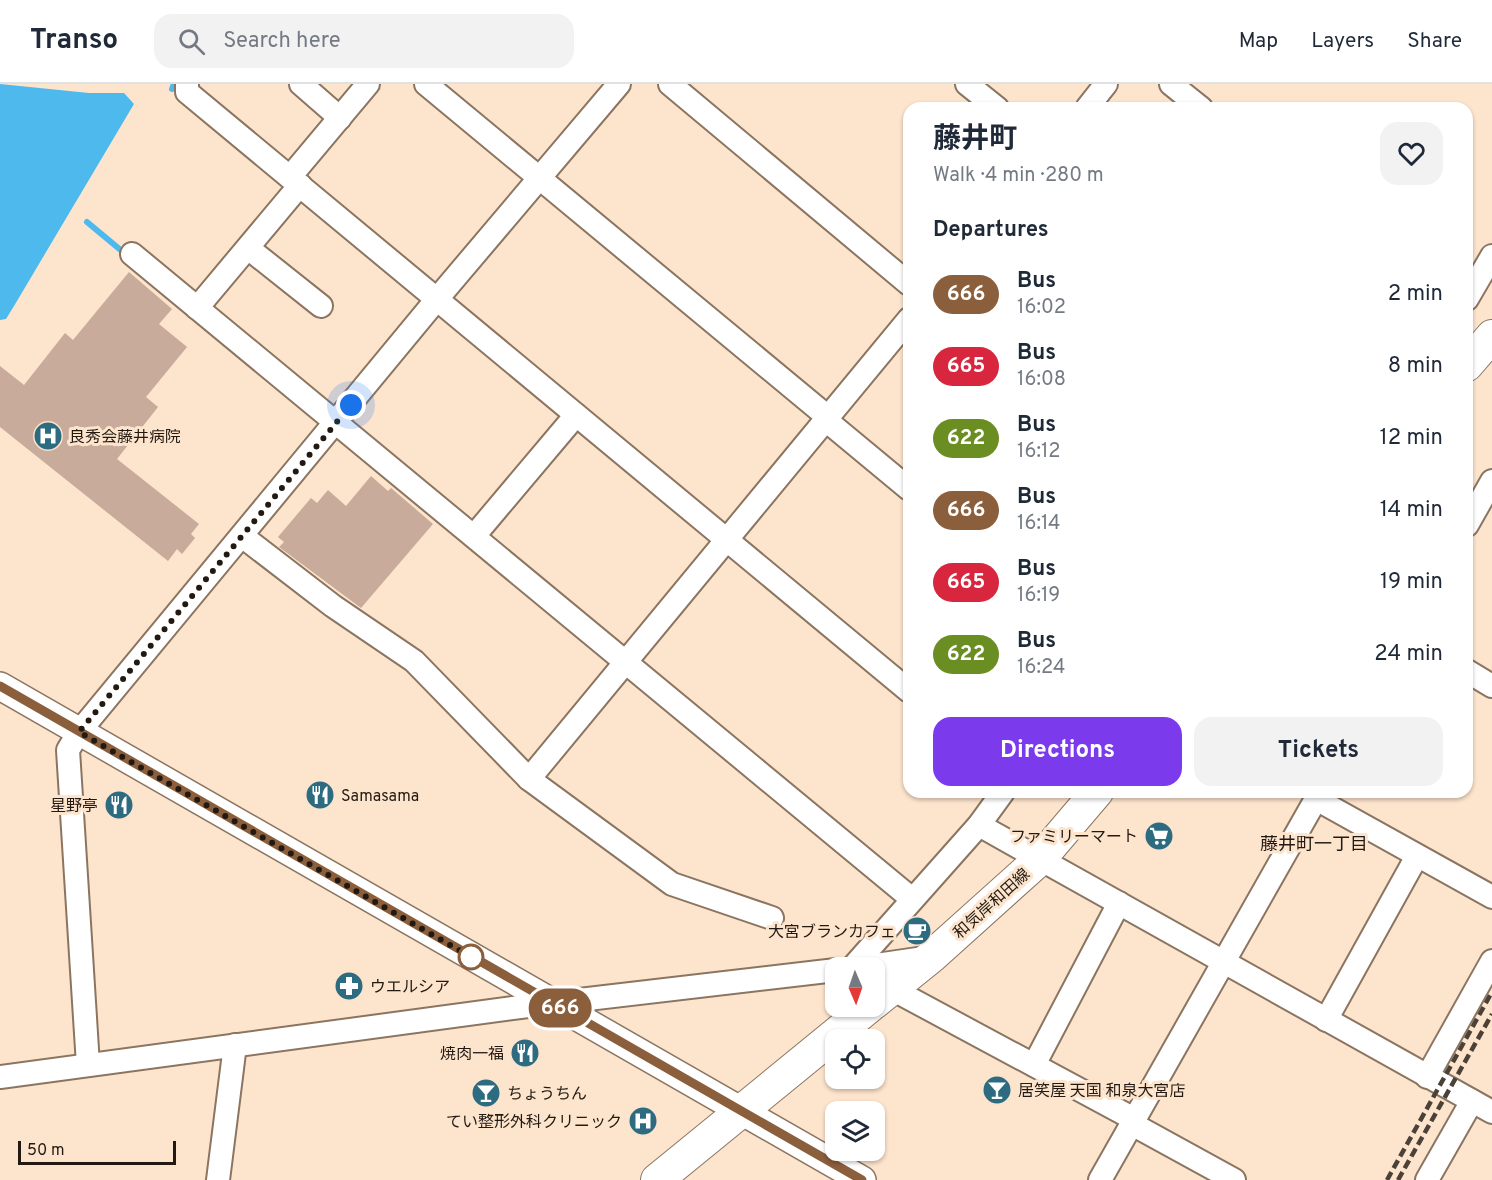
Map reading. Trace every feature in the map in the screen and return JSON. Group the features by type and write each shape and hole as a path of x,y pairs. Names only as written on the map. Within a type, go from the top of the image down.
{"main road":[{"path":"1473,358 1492,336"},
{"name":"和気岸和田線","path":"885,994 931,957 1040,859 1092,798"},
{"name":"和気岸和田線","path":"657,1180 857,1017"}],"street":[{"path":"187,84 187,92 903,686"},
{"path":"301,84 340,118"},
{"path":"197,308 248,248 340,118 368,84"},
{"path":"426,84 903,484"},
{"path":"88,1065 68,750 79,732 337,423 437,299 619,84"},
{"path":"670,84 903,279"},
{"path":"967,84 990,102"},
{"path":"1092,102 1106,84"},
{"path":"1171,84 1194,102"},
{"path":"248,248 321,306"},
{"path":"132,254 912,899"},
{"path":"1473,289 1492,256"},
{"path":"529,779 728,542 903,326"},
{"path":"474,536 576,415"},
{"path":"1473,515 1492,482"},
{"path":"242,536 333,606 414,661 529,779 672,884 772,918"},
{"path":"1473,675 1492,686"},
{"path":"0,686 862,1180"},
{"path":"863,957 979,825 999,798"},
{"path":"1100,1180 1317,798"},
{"path":"1321,798 1492,897"},
{"path":"979,825 1492,1112"},
{"path":"1326,1020 1418,856"},
{"path":"1034,1065 1119,903"},
{"path":"885,964 931,957"},
{"path":"1427,1077 1492,961"},
{"path":"0,1077 551,1003 825,971"},
{"path":"885,1002 1034,1065 1234,1180"},
{"path":"218,1180 235,1046"},
{"path":"1427,1180 1472,1101"}],"water":[{"path":"0,84 89,93 124,93 134,104 6,319 0,320"}],"building":[{"path":"129,272 172,309 159,324 187,347 146,397 158,407 117,459 199,524 191,534 195,538 182,554 177,549 168,561 0,427 0,366 24,385 65,333 73,340"},
{"path":"371,476 388,491 391,488 433,524 361,608 279,547 284,542 278,537 311,498 317,503 328,490 346,506"}],"waterway":[{"path":"172,89 174,84"},
{"path":"87,222 123,252"}],"railway":[{"path":"1387,1180 1492,992"},
{"path":"1398,1180 1492,1014"}],"bus line":[{"name":"666","path":"0,686 862,1180"}],"place":[{"name":"良秀会藤井病院","path":"48,436"},
{"name":"Samasama","path":"320,795"},
{"name":"星野亭","path":"119,805"},
{"name":"ファミリーマート","path":"1159,836"},
{"name":"大宮ブランカフェ","path":"917,931"},
{"name":"ウエルシア","path":"349,986"},
{"name":"焼肉一福","path":"525,1053"},
{"name":"居笑屋 天国 和泉大宮店","path":"997,1090"},
{"name":"ちょうちん","path":"486,1093"},
{"name":"てい整形外科クリニック","path":"643,1121"}],"district":[{"name":"藤井町一丁目","path":"1314,844"}],"route":[{"path":"351,405 79,732 471,957"}]}
